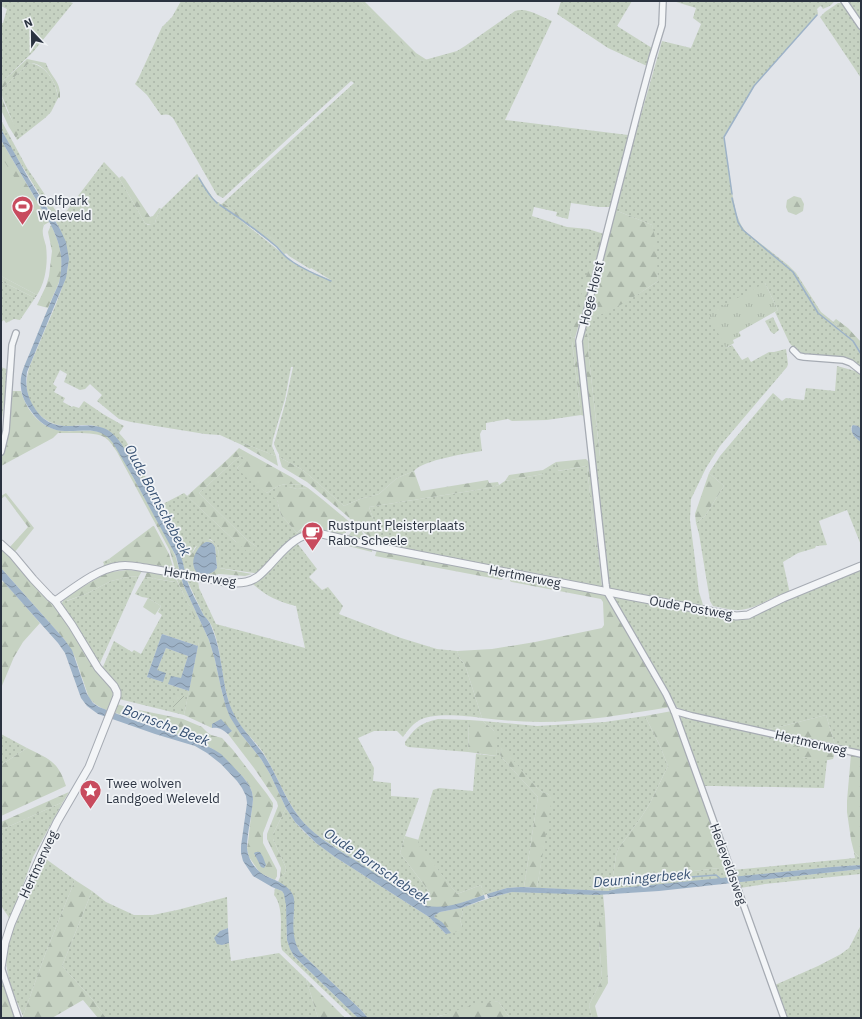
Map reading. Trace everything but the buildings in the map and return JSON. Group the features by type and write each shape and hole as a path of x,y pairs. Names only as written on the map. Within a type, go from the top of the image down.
{"street":[{"name":"Hoge Horst","path":"607,592 579,341 640,103 662,25 663,1"},
{"path":"844,1 861,26"},
{"path":"1,452 6,431 13,340 16,333"},
{"path":"793,350 799,356 804,357 843,360 851,363 861,371"},
{"name":"Hertmerweg","path":"1,968 5,943 11,924 57,822 89,767 117,696 116,689 98,668 56,601 99,572 115,566 124,565 240,583 251,581 260,575 298,538 308,534 319,534 607,592"},
{"path":"1,544 56,601"},
{"name":"Oude Postweg","path":"607,592 728,615 742,616 748,615 783,598 861,566"},
{"path":"607,592 666,694 674,711"},
{"name":"Hertmerweg","path":"674,711 861,754"},
{"name":"Hedeveldsweg","path":"674,711 784,1018"},
{"path":"1,968 18,1018"}],"green space":[{"path":"3,1 67,1 73,3 33,52 1,83 1,23 3,23 7,9 1,6"},
{"path":"181,1 360,1 421,61 457,51 515,11 529,11 552,21 505,120 628,135 611,207 571,203 568,219 556,216 557,212 534,207 532,216 567,227 588,229 604,234 570,336 575,338 576,341 572,342 581,415 547,420 512,421 508,419 486,423 486,430 482,430 480,434 482,451 436,460 397,478 379,494 360,499 344,506 303,470 279,457 274,444 293,367 291,367 285,399 273,439 272,446 276,456 245,444 242,445 220,435 205,434 119,419 97,401 102,395 90,384 85,389 80,390 64,382 67,374 60,370 53,384 57,387 54,392 65,398 63,402 72,407 79,408 84,401 124,426 119,433 126,441 161,505 184,493 236,542 257,547 247,540 199,493 240,456 247,459 237,468 267,493 285,484 301,484 308,488 297,489 289,487 277,500 281,515 297,533 305,527 310,531 305,532 295,538 256,573 219,568 218,548 210,539 195,547 191,555 195,575 185,573 179,552 170,532 119,441 112,433 93,425 66,426 56,425 49,422 34,408 28,396 27,378 30,367 57,301 68,266 60,229 56,222 65,213 104,162 119,178 145,223 148,225 155,223 161,209 197,174 215,201 293,262 309,271 331,280 289,256 267,234 223,203 354,83 351,81 223,198 217,195 173,118 165,114 161,115 147,95 135,84 162,27 172,17"},
{"path":"360,1 364,1 416,53 427,60 421,61 416,58"},
{"path":"561,1 632,1 617,26 652,48 647,66 608,48 557,14"},
{"path":"673,1 834,1 828,7 823,9 821,6 817,9 818,14 755,85 724,136 736,213 741,225 746,232 796,273 821,312 852,338 861,352 861,367 847,359 803,354 789,342 775,312 778,310 765,283 726,348 732,345 742,360 748,357 751,362 769,352 786,349 788,364 720,446 706,468 691,499 690,520 699,592 704,608 609,590 594,458 600,456 588,350 589,341 585,328 586,319 614,308 658,281 652,225 615,210 662,41 691,48 701,24 693,18 696,8"},
{"path":"848,1 861,1 861,20"},
{"path":"838,3 843,3 861,28 861,78 820,17"},
{"path":"27,59 46,63 59,87 60,98 58,98 55,86 49,74 39,65 34,63 28,64 1,90 1,83"},
{"path":"31,63 42,68 50,76 58,98 51,112 17,140 16,138 18,135 1,90 28,64"},
{"path":"1,90 5,106 18,132 16,138 1,110"},
{"path":"1,120 27,168 58,214 54,218 11,148 1,129"},
{"path":"1,140 49,222 44,225 15,180 1,187"},
{"name":"Golfpark Weleveld","path":"1,156 44,225 43,233 47,258 44,278 37,295 1,276"},
{"path":"122,176 150,217 153,216 159,208 161,209 155,223 145,223 119,178"},
{"path":"794,196 801,198 804,204 803,211 796,215 788,212 786,207 787,200"},
{"path":"223,203 265,232 287,253 284,254 279,248 220,205"},
{"path":"615,210 652,225 656,241 658,281 614,308 595,317 586,319"},
{"path":"51,225 61,253 62,267 59,282 48,308 37,305 49,276 52,251 48,232"},
{"path":"600,238 603,240 575,338 570,336 586,277"},
{"path":"1,276 37,295 35,298 1,281"},
{"path":"1,281 35,298 20,320 14,319 6,323 4,320 1,322"},
{"path":"765,283 778,310 739,332 741,336 733,340 734,343 726,348 708,314"},
{"path":"773,317 779,330 774,334 771,332 765,321"},
{"path":"836,319 848,328 861,342 861,352 848,335 833,322"},
{"path":"585,328 589,341 588,350 600,457 594,458 581,338"},
{"path":"572,341 576,341 584,416 581,415"},
{"path":"837,366 861,373 861,429 858,426 853,425 851,429 853,434 861,442 861,545 847,510 819,521 827,545 816,546 815,548 798,553 783,562 790,594 779,596 742,610 713,606 710,601 696,523 705,516 724,486 709,473 720,456 773,393 782,401 786,398 804,400 806,388 835,391"},
{"path":"1,367 9,370 2,418 1,418"},
{"path":"12,391 21,391 31,413 49,427 65,431 86,430 102,433 114,443 165,535 175,555 180,572 176,572 170,551 117,452 111,443 104,437 88,433 58,433 53,438 1,466 1,459 7,443"},
{"path":"245,444 276,456 278,466 242,445"},
{"path":"239,448 301,484 282,485 267,493 248,479 237,468 246,459 240,456 199,493 247,540 257,547 249,553 187,496"},
{"path":"279,457 303,470 344,506 360,499 379,494 397,478 414,471 421,491 488,480 489,483 498,482 499,485 489,488 369,507 382,544 376,544 346,515 307,482 282,467"},
{"path":"586,459 589,462 598,550 596,550 587,466 557,471 556,462"},
{"path":"556,462 558,471 587,466 596,550 598,550 602,587 382,544 369,507 489,488 499,485 505,481 543,474 543,470"},
{"path":"543,470 543,474 505,481 509,475"},
{"path":"709,473 724,486 705,516 696,523 695,514"},
{"path":"289,487 297,489 308,488 352,524 343,536 321,529 310,531 305,527 297,533 281,515 277,500 273,497 279,489"},
{"path":"6,493 34,528 14,553 9,548 28,527 5,496 1,499 1,496"},
{"path":"153,526 169,554 173,567 132,562 112,564 109,559"},
{"path":"355,526 360,529 370,544 347,538"},
{"path":"207,539 215,543 219,555 219,568 252,574 245,576 219,574 211,576 195,575 188,558 198,544","holes":["206,542 212,543 215,547 217,568 211,573 202,574 194,567 195,556 198,550"]},
{"path":"297,543 317,569 309,577 322,590 328,587 343,606 339,614 401,638 437,649 457,651 466,668 482,718 449,715 432,716 418,721 403,737 397,731 374,731 358,738 374,768 373,781 391,783 391,796 419,798 400,853 431,894 415,899 313,832 297,814 264,754 237,721 231,709 226,691 219,649 213,629 209,621 204,616 186,578 198,580 199,588 216,624 305,648 296,606 272,598 252,583 258,580"},
{"path":"348,543 371,549 372,552 348,546"},
{"path":"1,546 58,611 80,645 116,694 109,711 98,706 89,698 75,657 64,639 1,568"},
{"path":"377,550 502,574 503,578 502,580 375,556"},
{"path":"109,559 112,564 135,562 173,567 173,571 129,564 79,580 103,567 103,562"},
{"path":"127,570 142,571 139,576 111,581 86,594 66,601 65,597 103,575 111,572"},
{"path":"861,570 861,751 835,745 826,715 763,730 710,719 681,710 675,706 611,595 738,619"},
{"path":"147,572 181,577 209,640 226,707 240,733 261,759 270,774 286,808 273,834 273,839 286,868 284,874 280,877 281,868 267,839 267,834 278,806 277,802 254,768 228,734 232,731 212,724 212,728 184,715 201,631 176,578 175,582 145,577"},
{"path":"139,576 99,664 62,608 62,603 65,597 67,601 86,594 111,581"},
{"path":"511,576 605,594 670,707 605,717 556,722 525,722 482,718 466,668 457,651 492,649 535,642 602,628 604,625 603,602 601,599 512,582 510,581"},
{"path":"145,577 174,582 175,577 202,631 198,646 162,634 147,677 163,682 157,670 166,648 188,656 181,679 168,684 189,691 184,715 119,699 102,669 114,641 132,652 134,650 141,654 162,615 158,612 161,606 148,598 135,594"},
{"path":"3,581 40,623 23,642 14,657 1,688 1,584"},
{"path":"148,598 161,606 155,615 143,607"},
{"path":"176,694 185,696 181,709 172,707"},
{"path":"117,704 129,708 183,719 202,727 211,735 222,738 233,750 273,803 273,807 263,833 263,843 277,870 275,880 260,873 249,857 247,849 253,799 249,785 243,777 213,749 201,743 113,712"},
{"path":"672,711 728,867 651,876 639,878 629,883 589,886 590,881 610,880 613,876 618,849 649,805 668,766 645,716"},
{"path":"826,715 835,745 763,730 779,727"},
{"path":"645,716 668,766 649,805 618,849 613,876 610,880 590,881 629,883 639,878 650,876 728,867 732,878 621,888 608,891 537,888 551,798 548,794 542,792 536,787 502,748 500,755 538,797 524,887 507,888 484,895 481,885 457,894 417,844 433,790 439,788 473,791 476,754 497,756 494,731 483,721 537,726 605,722"},
{"path":"682,716 782,738 782,743 802,748 802,757 827,760 824,788 703,786 679,720"},
{"path":"438,719 469,720 468,752 408,747 405,745 405,742 418,727"},
{"path":"469,720 483,721 494,731 496,735 497,756 468,752"},
{"path":"1,734 27,748 1,765"},
{"path":"782,738 833,750 833,759 821,760 801,757 801,748 782,743"},
{"path":"502,747 536,787 552,798 537,888 524,887 538,797 500,755"},
{"path":"27,748 52,762 60,771 66,786 1,816 1,765"},
{"path":"851,754 861,756 861,857 854,852 847,812"},
{"path":"69,792 63,802 1,830 1,822"},
{"path":"63,802 33,857 10,922 1,906 1,830"},
{"path":"286,808 295,822 316,843 335,857 429,917 446,934 462,926 460,920 463,913 461,908 496,896 512,892 603,894 605,916 599,918 602,979 589,1005 592,1018 510,1018 498,1001 434,1018 368,1018 300,952 296,945 293,936 294,901 283,885 278,882 280,877 284,874 286,868 273,839 273,834"},
{"path":"405,836 419,840 418,844 457,894 481,885 484,895 455,905 440,908 426,906 415,899 431,894 400,853"},
{"path":"854,852 861,857 861,865 736,877 733,870 855,858"},
{"path":"43,855 46,859 75,880 46,952 23,1016 10,982 6,954 12,933"},
{"path":"861,869 861,876 860,874 740,888 738,882"},
{"path":"75,880 92,891 62,966 93,1000 106,1018 98,1018 83,1000 52,1018 23,1018 46,952"},
{"path":"275,888 282,891 285,896 287,907 287,939 294,956 358,1018 353,1018 282,950 281,919 279,906 274,895"},
{"path":"92,891 106,902 134,915 153,915 227,897 228,928 220,931 222,945 229,943 231,961 279,953 306,979 318,1018 106,1018 93,1000 62,966"},
{"path":"461,908 463,913 460,920 462,926 461,931 451,933 434,917 440,912"},
{"path":"605,916 608,983 595,1006 598,1018 592,1018 589,1005 602,979 599,918"},
{"path":"861,925 861,1018 787,1018 775,985 841,954 849,948"},
{"path":"1,975 15,1018 1,1018"},
{"path":"306,979 345,1018 318,1018"},
{"path":"498,1001 510,1018 434,1018 473,1005"}],"water":[{"path":"1,129 29,179 60,229 66,242 69,259 66,278 27,372 27,390 34,407 43,418 53,424 63,426 96,426 106,429 122,444 178,548 190,587 204,616 209,621 217,641 230,706 244,730 268,761 297,815 304,823 314,833 332,846 427,906 449,906 484,895 485,899 461,908 440,912 435,915 434,917 442,922 451,933 446,934 429,917 335,857 316,843 295,822 286,808 261,759 240,733 230,717 226,707 209,640 183,584 176,556 113,443 108,437 97,432 61,431 48,427 37,419 26,403 21,388 22,373 59,283 61,275 61,253 51,225 1,140"},
{"path":"853,425 858,426 861,429 861,442 852,433"},
{"path":"206,542 212,543 215,547 217,568 208,574 197,573 193,564 194,556 200,546"},
{"path":"1,568 72,650 87,694 93,703 99,707 133,720 201,743 221,754 243,777 249,785 253,799 247,848 251,861 260,872 285,886 293,895 294,932 297,947 300,952 368,1018 358,1018 294,956 290,949 287,940 286,905 284,894 282,891 253,876 243,861 241,846 247,803 246,796 237,781 221,764 195,746 98,714 87,706 81,698 65,653 58,643 1,579"},
{"path":"162,634 198,646 189,691 168,684 171,676 181,678 188,656 166,648 157,670 166,673 163,682 147,677"},
{"path":"221,719 232,731 228,734 221,729 212,728 212,724"},
{"path":"260,852 263,857 266,865 264,868 261,867 254,853"},
{"path":"861,865 861,869 659,891 597,895 512,892 488,898 487,894 507,888 521,887 608,891 621,888"},
{"path":"228,928 229,943 222,945 217,944 214,938 220,931"}],"waterway":[{"path":"732,194 724,137 754,86 817,15"},
{"path":"199,178 209,194 217,203"},
{"path":"732,198 738,222 743,230 793,272 818,313 853,341 861,354"},
{"path":"220,205 277,247 286,257 310,272 331,281"},
{"name":"Deurningerbeek","path":"639,881 716,875 722,880"}],"place":[{"name":"Golfpark Weleveld","path":"22,226"},
{"name":"Rustpunt Pleisterplaats Rabo Scheele","path":"312,552"},
{"name":"Twee wolven Landgoed Weleveld","path":"91,810"}],"water label":[{"name":"Oude Bornschebeek","path":"158,500"},
{"name":"Bornsche Beek","path":"166,725"},
{"name":"Oude Bornschebeek","path":"377,866"}]}
